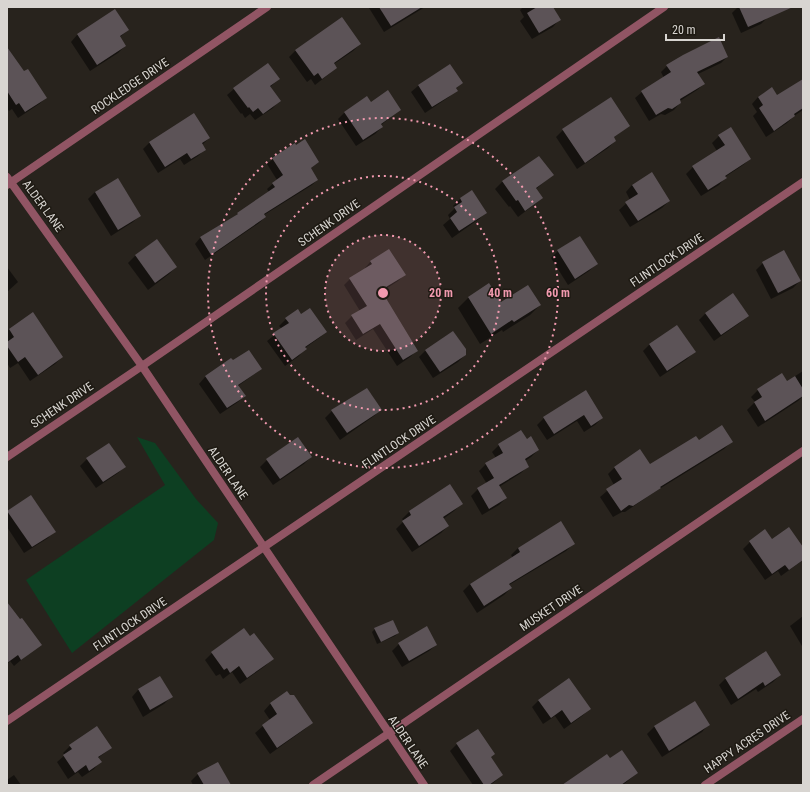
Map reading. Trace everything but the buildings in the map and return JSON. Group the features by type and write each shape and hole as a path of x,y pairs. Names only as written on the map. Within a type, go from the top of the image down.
{"street":[{"name":"ROCKLEDGE DRIVE","path":"8,182 267,7"},
{"name":"SCHENK DRIVE","path":"7,457 142,366 664,7"},
{"name":"ALDER LANE","path":"8,182 142,366 388,734 424,785"},
{"name":"FLINTLOCK DRIVE","path":"7,721 803,182"},
{"name":"MUSKET DRIVE","path":"313,785 803,451"},
{"name":"HAPPY ACRES DRIVE","path":"705,785 803,719"}],"green space":[{"path":"137,437 155,443 196,499 218,523 214,540 72,653 26,580 165,485"}]}
